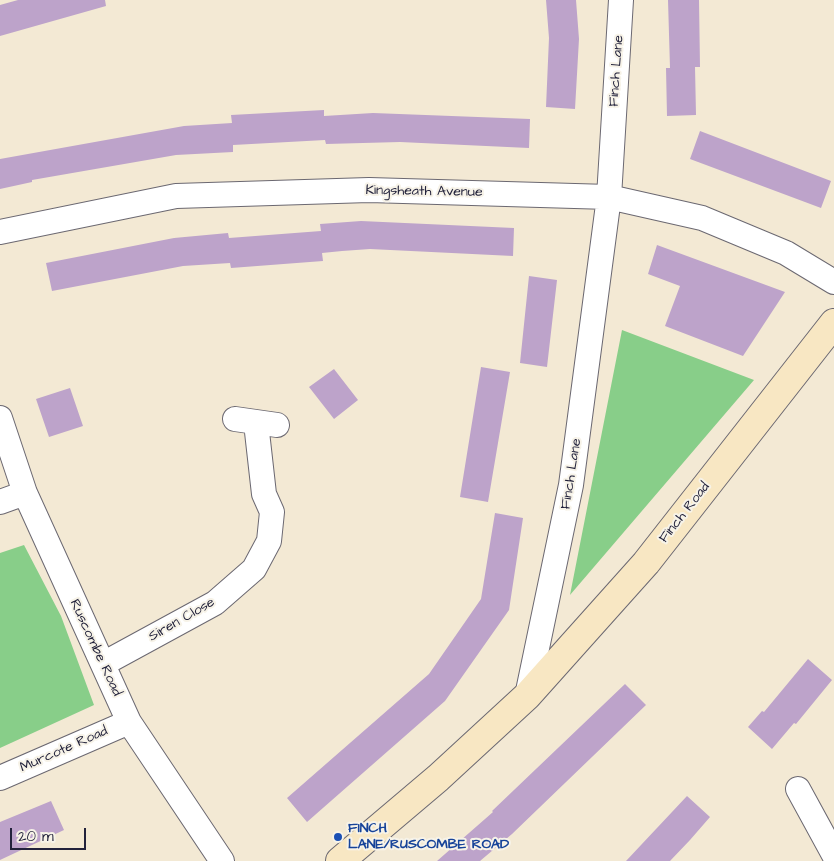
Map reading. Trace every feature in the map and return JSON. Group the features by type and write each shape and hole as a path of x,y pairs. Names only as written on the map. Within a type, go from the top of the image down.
{"street":[{"name":"Finch Lane","path":"527,696 571,485 609,197 621,0"},
{"name":"Kingsheath Avenue","path":"0,232 176,196 369,190 609,197 702,218 786,253 834,282"},
{"name":"Finch Road","path":"527,696 646,563 834,323"},
{"name":"Ruscombe Road","path":"0,418 25,494 129,722 222,861"},
{"name":"Siren Close","path":"103,664 215,603 254,569 269,541 272,512 264,494 256,422"},
{"path":"0,502 25,494"},
{"path":"340,861 438,778 527,696"},
{"name":"Murcote Road","path":"0,778 129,722"},
{"path":"798,789 834,855"}],"green space":[{"path":"622,330 754,380 570,595"},
{"path":"24,545 61,616 94,705 0,748 0,553"}],"building":[{"path":"18,0 105,0 106,6 0,36 0,5"},
{"path":"546,0 576,0 579,39 575,109 546,107 549,38"},
{"path":"668,0 699,0 700,67 695,67 696,115 667,116 666,68 670,68"},
{"path":"324,110 324,116 373,113 530,119 529,148 400,142 326,144 325,140 233,145 233,152 176,155 32,180 32,182 0,189 0,159 184,126 232,123 231,115"},
{"path":"700,131 831,181 821,208 690,159"},
{"path":"361,221 514,228 513,256 370,249 342,251 322,253 323,261 231,268 230,263 183,266 52,291 46,263 174,238 228,233 229,238 321,231 320,224"},
{"path":"657,245 785,292 743,356 665,326 680,286 648,274"},
{"path":"529,276 557,280 547,367 520,363"},
{"path":"481,367 510,372 488,502 460,497"},
{"path":"334,369 358,400 334,419 309,387"},
{"path":"70,388 83,426 49,437 36,399"},
{"path":"495,513 523,518 509,610 445,701 307,822 287,798 429,674 481,599"},
{"path":"808,659 832,680 796,724 794,723 772,749 748,727 762,711 764,712"},
{"path":"625,684 646,705 512,834 480,861 437,861 493,812"},
{"path":"687,796 710,817 690,840 670,861 626,861"},
{"path":"51,801 64,830 0,860 0,822"}],"place":[{"name":"FINCH LANE/RUSCOMBE ROAD","path":"338,837"}]}
